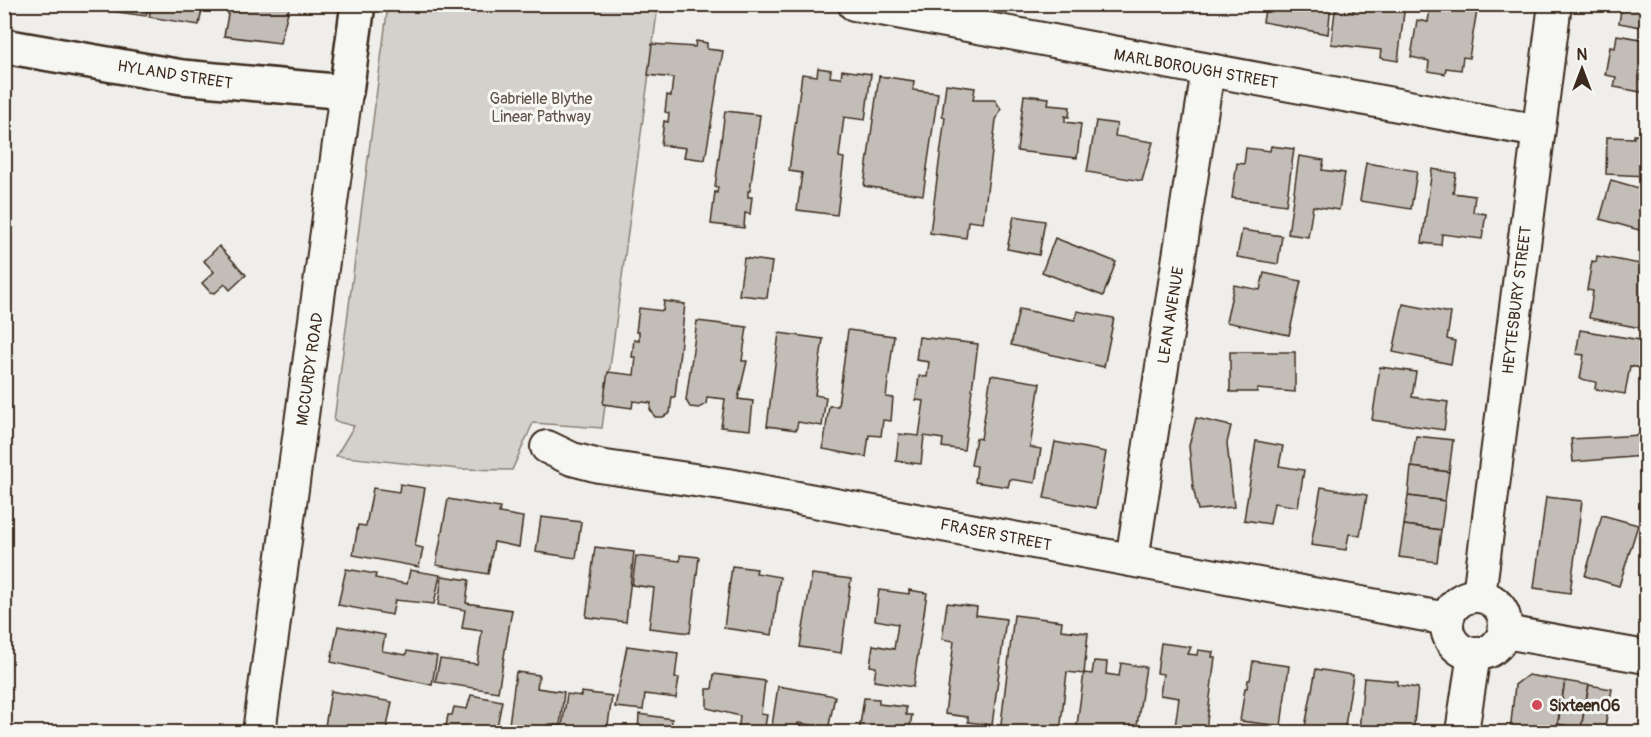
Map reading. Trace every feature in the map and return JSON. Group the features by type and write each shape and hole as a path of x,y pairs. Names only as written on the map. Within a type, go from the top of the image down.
{"main road":[{"name":"MCCURDY ROAD","path":"346,92 358,4"},
{"name":"HYLAND STREET","path":"4,46 182,77 346,92"}],"street":[{"name":"MARLBOROUGH STREET","path":"854,4 1538,131"},
{"name":"HEYTESBURY STREET","path":"1479,595 1555,4"},
{"name":"LEAN AVENUE","path":"1132,560 1208,70"},
{"name":"MCCURDY ROAD","path":"259,732 346,92"},
{"name":"FRASER STREET","path":"546,447 572,459 599,466 728,485 1447,619"},
{"path":"1479,595 1497,603 1506,622 1505,632 1490,651 1474,654 1456,646 1447,629 1447,619 1455,604 1462,599 1479,595"},
{"path":"1505,632 1647,657"},
{"path":"1462,732 1474,654"}],"green space":[{"name":"Gabrielle Blythe Linear Pathway","path":"388,5 658,5 602,428 533,423 512,470 459,469 336,456 354,426 334,421"}],"building":[{"path":"98,4 149,4 146,16 97,9"},
{"path":"152,4 203,4 199,25 149,17"},
{"path":"230,4 290,4 280,43 224,36"},
{"path":"1266,4 1331,4 1328,34 1263,22"},
{"path":"1354,4 1405,4 1398,61 1380,58 1381,50 1331,44 1335,11 1353,13"},
{"path":"1447,4 1478,4 1469,58 1463,57 1461,70 1446,68 1445,74 1428,71 1429,61 1411,57 1417,20 1428,22 1430,8 1446,11"},
{"path":"1622,4 1646,4 1646,28 1619,23"},
{"path":"1617,35 1646,40 1646,93 1614,87 1616,77 1605,75 1610,47 1615,48"},
{"path":"696,41 707,43 707,49 723,51 705,160 684,157 686,148 661,145 664,121 668,122 669,113 665,112 667,95 671,96 673,78 648,75 652,44 695,47"},
{"path":"818,68 831,70 830,77 841,78 842,70 871,74 865,120 844,117 839,157 844,158 837,215 797,210 802,173 789,171 802,74 817,76"},
{"path":"879,76 914,81 913,90 938,93 923,195 864,186"},
{"path":"946,84 975,88 973,100 995,100 1001,109 996,120 983,223 968,221 966,238 930,233 945,117 942,116"},
{"path":"1024,95 1049,98 1048,105 1070,107 1069,117 1065,116 1065,122 1081,124 1077,158 1017,151"},
{"path":"725,111 760,115 750,191 748,191 748,197 752,197 750,214 745,213 744,228 711,224 715,192 717,193 718,187 715,187"},
{"path":"1096,121 1117,124 1115,136 1153,142 1142,181 1087,172"},
{"path":"1634,135 1646,136 1646,176 1606,174 1607,137 1634,138"},
{"path":"1271,146 1294,149 1286,205 1232,198 1237,163 1244,164 1246,148 1270,151"},
{"path":"1299,156 1324,160 1322,170 1345,173 1339,210 1313,206 1308,237 1288,234"},
{"path":"1366,163 1417,171 1411,209 1360,201"},
{"path":"1432,169 1456,173 1453,193 1475,196 1473,212 1486,214 1482,239 1442,234 1441,245 1422,243"},
{"path":"1611,180 1646,190 1646,232 1600,219"},
{"path":"1014,216 1045,221 1039,255 1007,249"},
{"path":"1242,230 1282,236 1278,264 1237,257"},
{"path":"1055,238 1116,262 1103,296 1042,272"},
{"path":"219,246 246,275 230,290 225,284 215,293 210,292 202,283 214,272 204,261"},
{"path":"1597,256 1646,265 1646,329 1589,318 1593,291 1587,290 1592,261 1596,262"},
{"path":"744,258 772,262 767,298 739,295"},
{"path":"1264,273 1301,281 1289,335 1226,322 1234,285 1260,290"},
{"path":"664,301 685,304 675,397 672,397 670,413 663,417 655,417 650,409 651,403 633,401 632,408 603,404 608,372 634,375 636,357 632,357 634,340 639,341 639,332 636,332 639,308 663,311"},
{"path":"1403,304 1451,313 1447,339 1455,341 1451,364 1393,352"},
{"path":"1019,309 1075,320 1077,311 1114,318 1104,367 1011,345"},
{"path":"697,321 747,327 742,361 747,361 738,399 753,401 750,430 721,427 725,399 707,397 706,404 699,408 690,407 686,400"},
{"path":"848,330 894,336 886,397 893,398 891,421 883,420 881,436 869,435 866,457 823,449 829,406 838,406"},
{"path":"1580,330 1646,341 1646,369 1630,366 1625,394 1595,389 1596,382 1580,379 1584,355 1576,354"},
{"path":"779,333 823,339 815,395 826,397 822,426 798,422 796,430 767,426"},
{"path":"919,337 978,344 964,450 942,447 943,439 924,436 921,464 896,461 899,434 919,436 924,401 916,400 919,376 927,377 929,362 916,360"},
{"path":"1230,352 1295,352 1295,392 1257,389 1257,392 1230,392"},
{"path":"1380,367 1416,372 1412,397 1448,402 1444,430 1372,420"},
{"path":"991,375 1040,383 1030,447 1041,449 1035,483 1010,479 1008,487 975,482 977,466 971,465 976,438 981,439"},
{"path":"1196,418 1231,426 1227,443 1234,507 1198,510 1189,446"},
{"path":"1641,435 1643,456 1573,462 1571,439"},
{"path":"1416,436 1453,440 1449,472 1411,467"},
{"path":"1256,441 1283,446 1279,466 1304,470 1298,507 1274,503 1270,524 1244,520"},
{"path":"1055,442 1106,452 1096,508 1044,498"},
{"path":"1411,467 1449,472 1445,501 1408,496"},
{"path":"400,484 425,488 415,546 423,548 419,567 353,555 358,525 366,526 373,488 399,492"},
{"path":"1321,487 1367,495 1360,536 1349,534 1346,550 1311,545"},
{"path":"1408,496 1445,501 1441,530 1404,525"},
{"path":"1546,497 1582,501 1570,593 1534,588"},
{"path":"448,499 500,508 499,513 523,517 519,547 494,542 488,574 436,565"},
{"path":"1602,515 1638,525 1619,586 1585,576"},
{"path":"541,517 581,522 576,558 536,552"},
{"path":"1404,525 1441,530 1437,562 1399,557"},
{"path":"595,547 634,552 626,622 586,617"},
{"path":"680,555 699,557 690,633 649,628 654,588 632,585 636,556 680,561"},
{"path":"732,566 757,569 756,573 780,577 772,635 724,628"},
{"path":"346,569 376,574 375,578 407,584 410,570 440,575 434,604 395,600 392,615 338,605"},
{"path":"812,574 851,579 841,653 800,647"},
{"path":"442,576 469,580 466,603 512,610 498,692 435,682 440,659 477,664 482,631 462,628 465,610 438,605"},
{"path":"879,590 909,594 909,590 927,593 913,687 874,681 876,667 870,666 873,645 894,649 898,624 875,620"},
{"path":"947,603 977,607 976,615 1006,619 992,725 968,722 968,717 945,714 954,641 942,639"},
{"path":"1014,615 1062,621 1061,630 1088,633 1084,674 1067,672 1060,732 1000,732"},
{"path":"338,626 385,635 382,651 406,655 407,651 437,656 432,685 331,662"},
{"path":"1161,643 1191,647 1188,654 1197,655 1198,650 1213,652 1212,657 1215,657 1206,730 1175,727 1179,698 1160,695 1163,674 1157,673"},
{"path":"627,646 678,653 675,678 679,678 676,698 645,694 643,710 615,707"},
{"path":"1094,661 1107,662 1106,674 1119,676 1121,663 1146,667 1136,732 1076,732 1084,673 1092,674"},
{"path":"1253,661 1289,666 1281,726 1240,721 1245,688 1250,680"},
{"path":"1316,669 1353,675 1344,732 1304,732"},
{"path":"516,672 539,675 537,688 564,692 560,726 548,724 547,732 508,732"},
{"path":"714,674 765,681 761,714 767,715 764,732 738,732 740,716 707,708 707,689 712,689"},
{"name":"Sixteen06","path":"1528,675 1565,681 1556,732 1510,732 1515,685"},
{"path":"1364,678 1398,681 1397,685 1418,688 1413,732 1359,730"},
{"path":"1565,681 1589,685 1581,728 1558,724"},
{"path":"1589,685 1612,689 1604,732 1581,728"},
{"path":"778,686 835,696 828,730 827,727 798,723 797,732 771,732"},
{"path":"331,691 392,702 386,732 324,732"},
{"path":"581,692 612,696 607,732 568,732 569,728 562,727 567,694 581,696"},
{"path":"471,695 502,701 496,732 445,732 448,715 452,715 454,707 467,709"},
{"path":"864,698 879,699 879,704 906,707 906,715 912,715 909,732 859,732"},
{"path":"639,714 672,719 671,732 638,732"}],"place":[{"name":"Sixteen06","path":"1537,705"}]}
